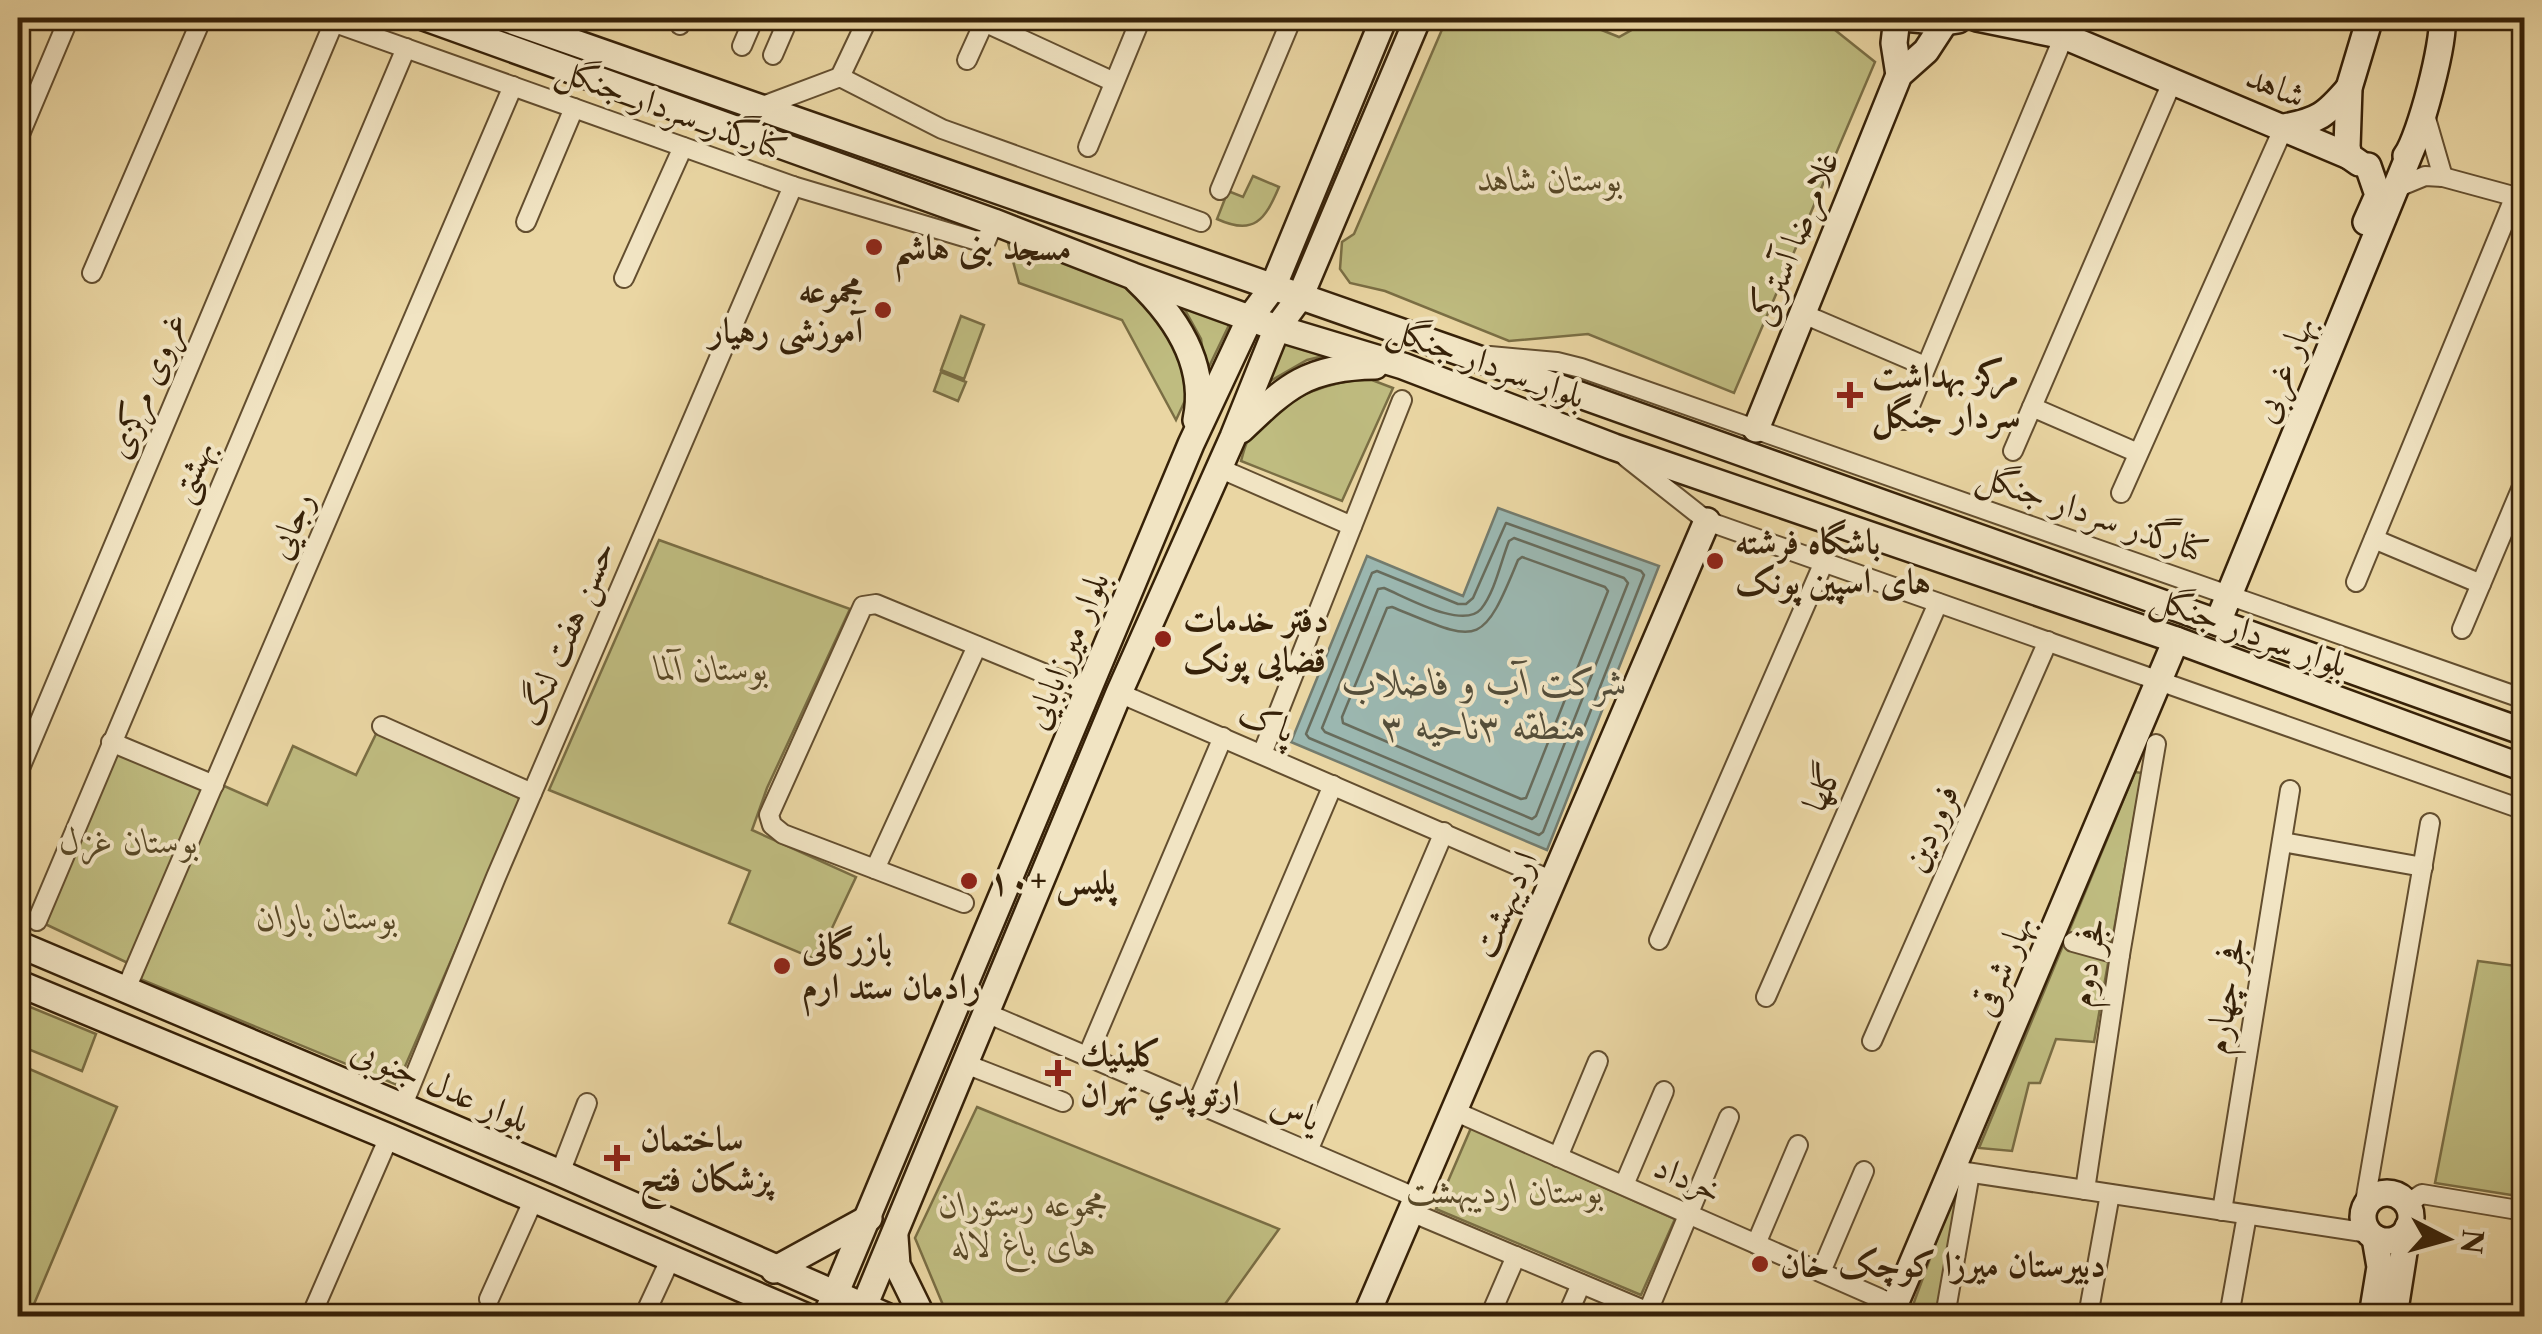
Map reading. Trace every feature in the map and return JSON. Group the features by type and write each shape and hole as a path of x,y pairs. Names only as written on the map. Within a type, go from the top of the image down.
{"main road":[{"name":"بلوار سردار جنگل","path":"426,18 1277,328 1403,366 1614,447 2176,640 2524,768"},
{"name":"بلوار سردار جنگل","path":"504,18 1465,354 2524,732"},
{"name":"بلوار میرزابابایی","path":"831,1306 1191,444 1250,318 1273,287 1384,18"},
{"name":"بلوار میرزابابایی","path":"870,1314 894,1232 984,1012 1277,328 1300,297 1418,18"},
{"path":"1899,74 1894,42 1901,18 1956,20"},
{"name":"شاهد","path":"1976,18 2064,36 2358,161"},
{"name":"شاهد","path":"2037,18 2064,36"},
{"name":"بهار غربی","path":"2221,592 2378,196 2346,132 2349,88 2370,18"},
{"path":"2438,54 2442,18"},
{"path":"2438,54 2456,18"},
{"path":"1899,74 1956,20"},
{"name":"بهار غربی","path":"2209,619 2396,188 2414,143 2438,54"},
{"name":"غلامرضا آسترکی","path":"1756,429 1899,74"},
{"path":"2284,127 2312,122 2330,111 2349,88"},
{"path":"2358,161 2385,167 2408,154 2414,143"},
{"path":"1133,276 1175,323 1194,360 1200,402 1191,444"},
{"path":"1233,437 1278,394 1306,378 1342,366 1403,366"},
{"name":"اردیبهشت","path":"1366,1316 1706,520"},
{"name":"بهار شرقی","path":"1893,1311 1961,1172 2176,640"},
{"name":"بلوار عدل جنوبی","path":"18,944 560,1172 774,1270 831,1306 870,1314"},
{"name":"بلوار عدل جنوبی","path":"18,982 804,1316"},
{"path":"2372,1316 2380,1267 2369,1226 2374,1196 2388,1192 2408,1216 2394,1316"},
{"path":"2369,1226 2390,1241 2404,1234 2408,1216"},
{"path":"774,1270 868,1218"},
{"path":"894,1232 897,1265 922,1316"},
{"path":"751,1294 771,1316"}],"street":[{"path":"18,138 69,18"},
{"path":"92,272 202,18"},
{"path":"742,46 754,18"},
{"path":"773,55 789,18"},
{"path":"760,107 840,77 868,18"},
{"path":"1088,147 1141,18"},
{"path":"1220,190 1292,18"},
{"name":"کنارگذر سردار جنگل","path":"328,20 793,186 974,240 986,241 994,222"},
{"name":"غروی مرکزی","path":"18,773 328,20"},
{"path":"967,60 985,20 1114,82"},
{"path":"1904,420 2064,36"},
{"name":"بهشتی","path":"37,920 406,48"},
{"path":"840,77 942,129 1201,222"},
{"path":"2014,451 2173,80"},
{"name":"رجایی","path":"126,989 513,86"},
{"path":"526,222 574,108"},
{"path":"2424,110 2443,177"},
{"path":"2121,493 2284,127"},
{"path":"624,278 683,147"},
{"path":"2356,582 2520,198 2443,177 2425,176 2396,188"},
{"name":"حسن هفت لنگ","path":"402,1107 793,186"},
{"path":"1800,313 1925,366"},
{"name":"کنارگذر سردار جنگل","path":"1465,354 1582,368 2524,699"},
{"path":"1262,754 1402,400"},
{"path":"2032,407 2138,453"},
{"path":"1614,447 1706,520 2524,810"},
{"path":"1228,472 1352,526"},
{"path":"2462,629 2524,482"},
{"path":"2374,539 2481,584"},
{"path":"1659,940 1824,562"},
{"name":"گلها","path":"1766,996 1938,603"},
{"path":"964,903 782,834 768,816 863,606 876,604 1086,691"},
{"name":"فروردین","path":"1872,1041 2048,642"},
{"path":"875,869 977,646"},
{"name":"پاک","path":"1120,692 1553,881"},
{"path":"382,726 532,794"},
{"path":"1087,1056 1223,737"},
{"path":"111,742 214,785"},
{"name":"فجر دوم","path":"2085,1190 2156,744"},
{"path":"1197,1104 1334,785"},
{"name":"فجر چهارم","path":"2222,1211 2290,790"},
{"path":"1945,1316 1961,1172 2222,1211 2369,1226 2430,823"},
{"path":"1308,1152 1444,832"},
{"path":"2282,842 2422,867"},
{"path":"2073,942 2120,955"},
{"name":"یاس","path":"984,1012 1308,1152 1516,1256 1650,1315"},
{"path":"1558,1156 1598,1061"},
{"path":"964,1063 1063,1102"},
{"path":"1624,1186 1664,1091"},
{"path":"560,1172 587,1103"},
{"name":"خرداد","path":"1454,1111 1821,1272 1893,1311"},
{"path":"1650,1315 1729,1117"},
{"path":"312,1316 388,1137"},
{"path":"1756,1244 1798,1145"},
{"path":"1821,1272 1864,1172"},
{"path":"2088,1316 2110,1194"},
{"path":"2408,1216 2422,1194 2524,1211"},
{"path":"488,1299 533,1202"},
{"path":"2229,1316 2247,1214"},
{"path":"1490,1316 1516,1256"},
{"path":"644,1316 670,1260"},
{"path":"1567,1316 1581,1284"}],"green space":[{"name":"بوستان شاهد","path":"1447,18 1572,18 1619,37 1653,18 1820,18 1875,62 1734,393 1588,334 1509,341 1385,291 1350,283 1340,269 1342,242 1354,234"},
{"path":"1253,176 1279,187 1263,216 1257,222 1240,226 1217,219 1228,191 1243,197"},
{"path":"1008,243 1131,285 1178,349 1188,394 1176,420 1122,320 1019,283"},
{"path":"1180,301 1230,323 1206,373 1201,339"},
{"path":"961,316 984,325 964,379 941,370"},
{"path":"1279,336 1332,354 1307,360 1260,387"},
{"path":"941,372 966,382 958,401 934,391"},
{"path":"1355,380 1372,380 1393,388 1342,501 1241,461 1257,426 1281,406 1311,392"},
{"name":"بوستان آلما","path":"659,540 850,609 767,788 752,830 856,877 817,960 729,923 750,871 549,790"},
{"name":"بوستان باران","path":"377,732 521,799 397,1085 140,979 222,785 267,805 293,746 356,775"},
{"name":"بوستان غزل","path":"114,749 205,788 130,964 43,923"},
{"path":"2135,772 2142,773 2094,1042 2056,1039 2040,1083 2029,1083 2012,1151 1979,1148"},
{"path":"2478,961 2524,967 2524,1197 2435,1183"},
{"path":"18,1002 96,1034 82,1071 18,1045"},
{"path":"18,1064 117,1107 29,1316 18,1316"},
{"name":"مجموعه رستوران های باغ لاله","path":"977,1107 1279,1229 1223,1307 1221,1316 971,1316 943,1305 915,1238"},
{"name":"بوستان اردیبهشت","path":"1471,1128 1675,1219 1641,1295 1436,1209"},
{"path":"1958,1182 1963,1185 1939,1316 1909,1316"}],"water":[{"name":"شرکت آب و فاضلاب منطقه ۳ناحیه ۳","path":"1498,508 1659,566 1547,850 1291,742 1367,556 1463,596"}],"place":[{"name":"مسجد بنی هاشم","path":"874,247"},
{"name":"مجموعه آموزشی رهیار","path":"883,310"},
{"name":"مرکز بهداشت سردار جنگل","path":"1850,395"},
{"name":"باشگاه فرشته های اسپین پونک","path":"1715,561"},
{"name":"دفتر خدمات قضایی پونک","path":"1163,639"},
{"name":"پلیس +۱۰","path":"969,881"},
{"name":"بازرگانی رادمان ستد ارم","path":"782,966"},
{"name":"كلينيك ارتوپدي تهران","path":"1058,1073"},
{"name":"ساختمان پزشکان فتح","path":"617,1158"},
{"name":"دبیرستان میرزا کوچک خان","path":"1760,1264"}]}
